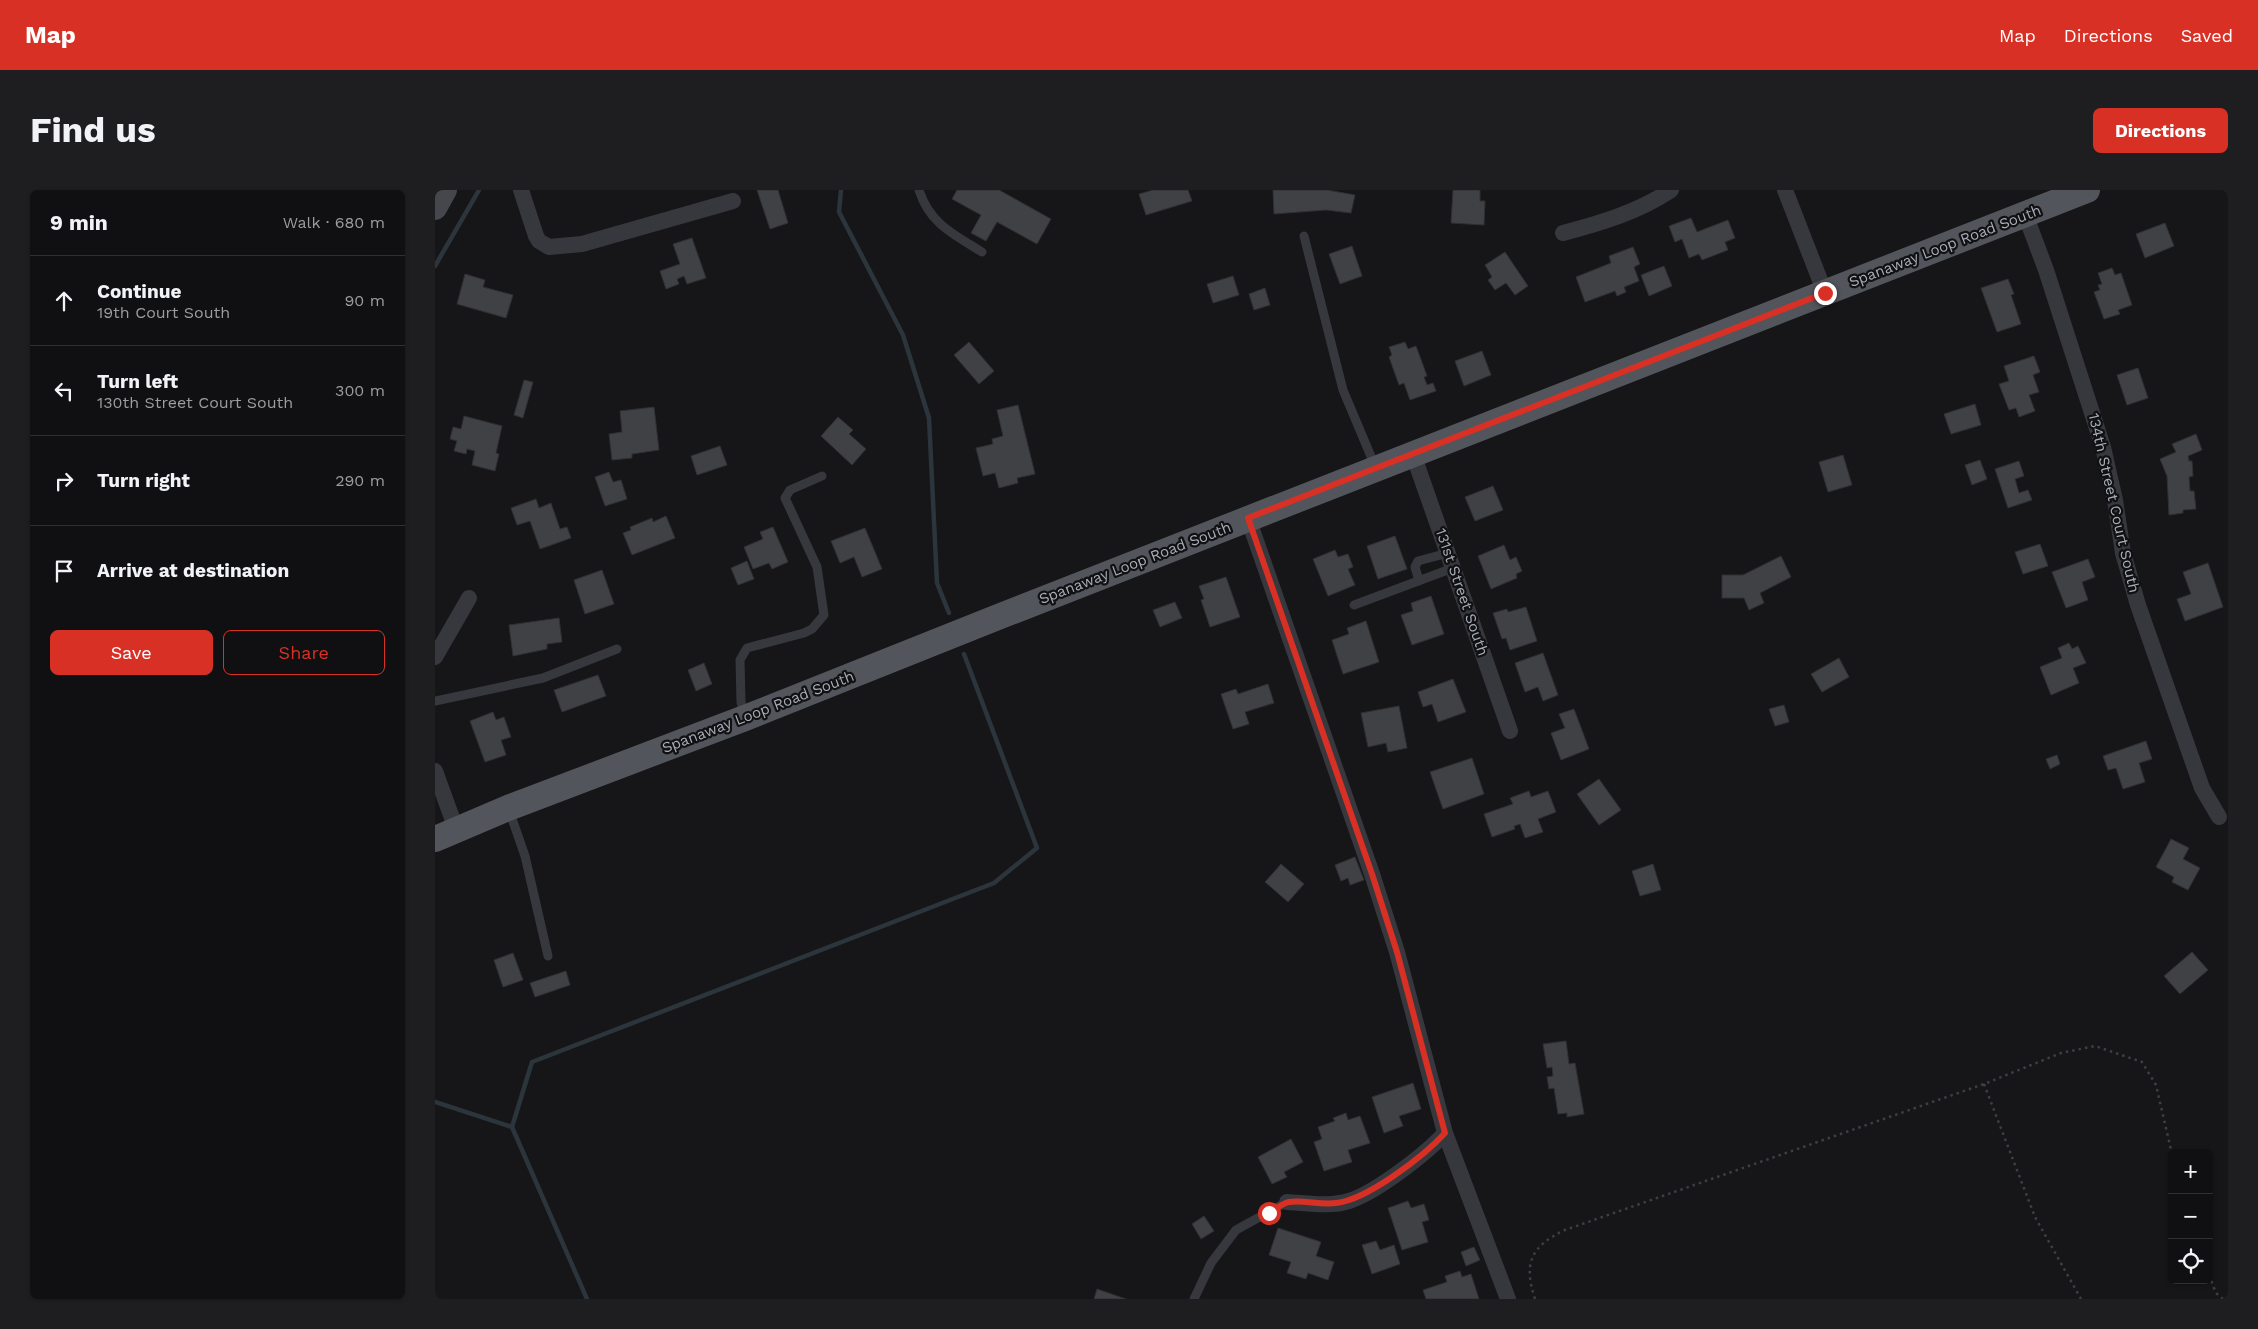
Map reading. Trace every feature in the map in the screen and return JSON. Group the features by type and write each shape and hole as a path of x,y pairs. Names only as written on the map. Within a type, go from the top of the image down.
{"main road":[{"name":"Spanaway Loop Road South","path":"446,834 508,808 745,718 1248,518 2087,190"}],"street":[{"path":"435,208 445,190"},
{"path":"521,190 536,236 539,241 549,247 582,244 733,201"},
{"path":"1563,233 1624,214 1646,205 1671,190"},
{"path":"1785,190 1825,293"},
{"name":"134th Street Court South","path":"2025,214 2046,270 2103,447 2115,500 2123,553 2138,605 2202,788 2219,817"},
{"name":"131st Street South","path":"1413,454 1510,731"},
{"path":"1248,518 1378,892 1397,952 1445,1133 1508,1299"},
{"path":"435,657 469,598"},
{"path":"435,771 446,834"},
{"path":"1287,1202 1334,1204 1349,1201 1382,1183 1434,1145 1445,1133"}],"lane":[{"path":"919,190 923,204 939,226 982,252"},
{"path":"1304,236 1343,390 1376,468"},
{"path":"745,718 741,702 740,660 747,648 804,633 812,629 824,615 817,567 785,498 790,490 822,476"},
{"path":"1419,581 1415,567 1418,561 1451,561"},
{"path":"1353,605 1419,581 1451,561"},
{"path":"435,701 543,678 617,649"},
{"path":"508,808 525,856 548,956"},
{"path":"1194,1299 1211,1263 1236,1230 1287,1202"}],"path":[{"path":"1535,1299 1529,1276 1530,1262 1535,1251 1543,1243 1565,1230 1984,1084 2061,1053 2095,1046 2142,1062 2156,1084 2171,1149"},
{"path":"1984,1084 2035,1217 2081,1299"},
{"path":"2212,1284 2216,1293 2223,1299"}],"building":[{"path":"757,190 778,190 788,223 770,229"},
{"path":"957,190 999,190 1051,219 1037,244 997,222 986,241 971,233 981,215 952,199"},
{"path":"1153,190 1188,190 1192,201 1146,215 1139,194"},
{"path":"1273,190 1327,190 1355,195 1351,213 1326,210 1274,214"},
{"path":"1453,190 1480,190 1480,201 1485,201 1484,225 1451,223"},
{"path":"1691,218 1697,232 1728,220 1735,238 1725,242 1728,250 1702,260 1699,254 1689,258 1682,239 1675,242 1669,226"},
{"path":"2165,223 2174,246 2145,258 2136,234"},
{"path":"692,238 706,278 687,284 684,276 677,279 679,284 666,289 660,271 680,264 673,244"},
{"path":"1352,246 1362,276 1340,284 1329,254"},
{"path":"1633,247 1640,264 1634,267 1639,281 1624,287 1626,292 1617,296 1615,291 1585,302 1576,277 1611,263 1609,256"},
{"path":"1505,252 1528,286 1515,295 1506,283 1495,290 1488,280 1492,277 1485,265"},
{"path":"1664,266 1672,286 1649,296 1641,275"},
{"path":"2112,268 2115,275 2121,273 2132,305 2118,310 2120,314 2104,319 2094,292 2100,290 2098,285 2102,284 2098,273"},
{"path":"465,274 485,280 483,287 513,295 506,318 457,304"},
{"path":"1233,276 1239,295 1213,303 1207,284"},
{"path":"2008,279 2014,294 2011,295 2021,324 1997,332 1981,288"},
{"path":"1265,288 1270,305 1254,310 1249,294"},
{"path":"969,342 994,371 979,384 954,355"},
{"path":"1405,342 1408,349 1416,346 1427,376 1424,377 1427,385 1433,383 1436,391 1410,400 1404,383 1399,385 1389,357 1392,355 1389,347"},
{"path":"1482,351 1491,375 1464,386 1455,361"},
{"path":"2034,356 2040,372 2033,375 2039,392 2029,395 2035,411 2019,417 2016,408 2009,410 1999,384 2009,381 2004,366"},
{"path":"2138,368 2148,398 2127,405 2117,375"},
{"path":"524,380 533,382 523,418 514,415"},
{"path":"1975,404 1981,425 1951,434 1944,414"},
{"path":"1018,405 1035,474 1017,478 1018,483 999,488 995,473 983,476 976,448 993,444 992,439 1003,436 997,410"},
{"path":"654,407 659,450 632,454 632,458 612,460 609,434 622,432 620,411"},
{"path":"464,416 502,426 496,453 499,454 495,471 472,465 475,451 467,449 466,454 454,451 457,441 450,439 453,427 461,429"},
{"path":"838,417 853,430 849,434 866,449 852,465 821,436"},
{"path":"2196,434 2202,450 2188,456 2189,461 2192,461 2193,476 2189,477 2190,491 2194,491 2196,509 2183,510 2183,513 2169,515 2167,476 2160,459 2176,452 2172,444"},
{"path":"720,446 727,465 697,475 691,456"},
{"path":"1843,455 1852,485 1828,492 1819,462"},
{"path":"1980,460 1987,479 1972,485 1965,465"},
{"path":"2019,461 2024,476 2015,479 2019,493 2028,490 2032,500 2008,508 1995,469"},
{"path":"609,472 613,482 621,480 627,499 605,506 595,477"},
{"path":"1493,486 1503,510 1475,521 1465,497"},
{"path":"536,499 539,508 551,503 560,529 567,527 571,538 540,549 530,521 517,525 511,508"},
{"path":"666,516 675,538 632,555 623,533 631,530 630,527 652,518 653,522"},
{"path":"773,527 788,562 772,569 769,563 753,569 744,547 763,539 760,532"},
{"path":"865,528 882,569 862,577 854,557 840,563 831,541"},
{"path":"1395,536 1407,569 1378,579 1367,546"},
{"path":"2040,544 2048,566 2023,574 2015,552"},
{"path":"1504,545 1510,560 1516,557 1522,571 1516,574 1517,578 1491,589 1478,556"},
{"path":"1335,550 1338,557 1348,554 1353,567 1348,569 1355,585 1328,596 1313,559"},
{"path":"1781,556 1791,577 1760,593 1764,603 1749,610 1744,598 1722,598 1722,575 1743,575"},
{"path":"2088,559 2095,577 2082,582 2088,600 2066,608 2052,572"},
{"path":"747,561 754,579 738,585 731,568"},
{"path":"2208,563 2223,607 2185,621 2177,599 2191,594 2183,572"},
{"path":"602,570 614,604 585,614 574,580"},
{"path":"1226,577 1240,617 1210,627 1201,600 1204,599 1199,586"},
{"path":"1431,596 1444,634 1412,645 1401,615 1413,611 1411,603"},
{"path":"1175,602 1182,618 1160,627 1153,610"},
{"path":"1526,607 1537,641 1510,650 1506,638 1502,639 1493,613 1507,609 1508,612"},
{"path":"559,618 562,642 547,644 547,649 513,656 509,625"},
{"path":"1366,621 1379,662 1343,674 1332,640 1349,634 1347,628"},
{"path":"2069,643 2072,649 2078,646 2086,663 2073,668 2079,683 2051,695 2040,667 2062,658 2058,648"},
{"path":"1543,653 1558,695 1543,701 1538,687 1525,692 1515,663"},
{"path":"1839,658 1849,677 1822,692 1811,674"},
{"path":"704,663 712,684 696,691 688,670"},
{"path":"598,675 606,696 562,712 554,690"},
{"path":"1453,679 1466,712 1438,722 1432,704 1423,707 1418,692"},
{"path":"1268,684 1274,703 1245,712 1249,724 1233,729 1221,694 1236,689 1238,694"},
{"path":"1784,705 1789,722 1775,726 1769,709"},
{"path":"1399,706 1407,748 1388,752 1386,743 1368,747 1361,713"},
{"path":"1574,709 1589,749 1561,760 1551,733 1565,728 1559,714"},
{"path":"493,712 496,720 504,717 511,737 501,740 506,755 485,762 470,721"},
{"path":"2146,741 2152,759 2139,763 2145,782 2123,789 2116,768 2108,770 2103,756"},
{"path":"2057,755 2060,764 2050,769 2046,759"},
{"path":"1472,758 1484,794 1443,809 1430,772"},
{"path":"1599,779 1621,810 1599,825 1577,794"},
{"path":"1529,791 1531,797 1548,791 1556,812 1538,819 1543,832 1525,838 1520,824 1514,826 1515,829 1492,837 1484,814 1513,804 1510,798"},
{"path":"2171,839 2189,848 2183,859 2200,868 2188,890 2172,882 2174,877 2156,867"},
{"path":"1355,857 1364,880 1350,885 1348,878 1341,881 1335,865"},
{"path":"1281,864 1304,884 1288,902 1265,882"},
{"path":"1653,864 1661,890 1640,896 1632,871"},
{"path":"2192,952 2208,970 2180,994 2164,976"},
{"path":"513,953 523,980 503,987 494,960"},
{"path":"566,971 570,985 535,997 530,983"},
{"path":"1566,1041 1569,1064 1575,1063 1584,1114 1567,1117 1567,1113 1558,1114 1554,1088 1549,1089 1547,1077 1553,1076 1552,1067 1547,1068 1543,1044"},
{"path":"1413,1083 1421,1109 1399,1116 1403,1126 1384,1133 1372,1097"},
{"path":"1346,1113 1348,1120 1360,1116 1370,1143 1348,1150 1352,1162 1324,1171 1314,1142 1322,1139 1318,1127 1335,1121 1333,1118"},
{"path":"1291,1139 1303,1162 1284,1172 1287,1177 1272,1184 1258,1157"},
{"path":"1408,1201 1411,1208 1424,1204 1429,1220 1422,1222 1428,1242 1402,1250 1388,1208"},
{"path":"1204,1216 1214,1231 1201,1239 1192,1224"},
{"path":"1278,1228 1321,1242 1316,1256 1334,1262 1328,1280 1308,1273 1306,1279 1287,1273 1291,1262 1269,1255"},
{"path":"1376,1241 1380,1250 1394,1245 1400,1264 1372,1274 1362,1245"},
{"path":"1474,1247 1480,1260 1466,1266 1461,1252"},
{"path":"1460,1271 1462,1277 1471,1274 1479,1299 1426,1299 1423,1290 1447,1282 1445,1276"},
{"path":"1097,1289 1126,1299 1094,1299"}],"waterway":[{"path":"435,266 479,190"},
{"path":"841,190 839,212 903,335 929,418 937,583 949,613"},
{"path":"512,1127 532,1062 994,883 1037,848 964,654"},
{"path":"435,1102 512,1127 587,1299"}],"route":[{"path":"1269,1213 1287,1202 1334,1204 1349,1201 1382,1183 1434,1145 1445,1133 1397,952 1329,747 1248,518 1825,293"}]}
